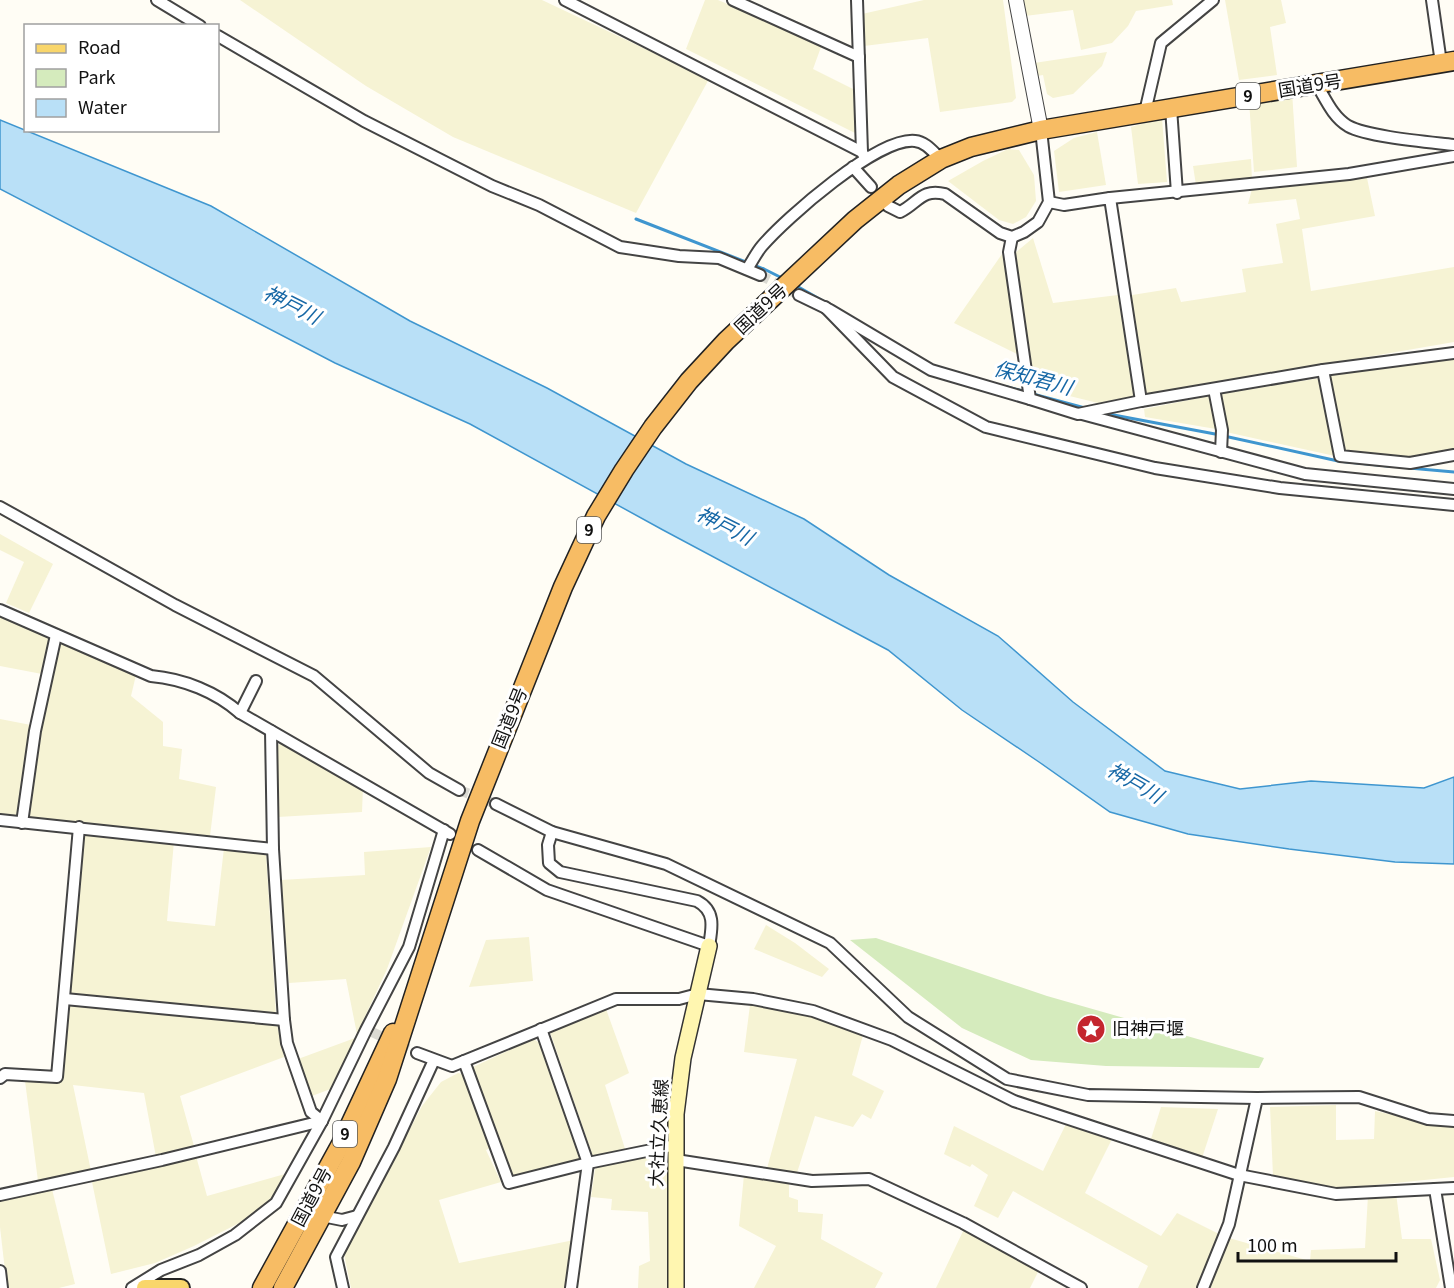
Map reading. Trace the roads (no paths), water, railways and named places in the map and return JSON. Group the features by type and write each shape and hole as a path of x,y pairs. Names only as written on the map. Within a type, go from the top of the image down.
{"highway":[{"name":"国道9号","path":"283,1288 351,1162 387,1078 470,821 562,587 596,516 653,427 689,381 726,341 855,220 899,184 941,159 971,147 1041,130 1448,62"},
{"name":"国道9号","path":"262,1288 341,1144 373,1071 422,975"}],"main road":[{"name":"大社立久恵線","path":"676,1288 676,1114 683,1058 709,946"},
{"path":"145,1288 181,1288"}],"street":[{"path":"157,0 197,24"},
{"path":"565,0 863,155"},
{"path":"733,0 859,57"},
{"path":"857,0 863,155"},
{"path":"888,206 900,212 925,193 937,192 945,194 1000,233 1012,237 1038,222 1049,202 1041,130 1016,0"},
{"path":"1145,112 1161,43 1213,0"},
{"path":"1432,0 1448,62"},
{"path":"219,37 364,121 492,186 539,205 620,246 679,256 719,258 760,275"},
{"path":"1317,85 1332,112 1349,126 1393,137 1454,146"},
{"path":"1171,108 1177,193"},
{"path":"747,269 762,247 796,212 854,167 863,155 915,141 926,144 941,159"},
{"path":"1049,202 1064,205 1110,198 1349,174 1454,156"},
{"path":"854,167 871,187"},
{"path":"1110,198 1141,401"},
{"path":"1012,237 1008,252 1030,399"},
{"path":"799,295 931,370 1078,414 1305,474 1454,489"},
{"path":"825,308 892,377 986,427 1155,468 1280,488 1454,505"},
{"path":"1078,414 1323,370 1454,353"},
{"path":"1323,370 1340,456 1410,463 1454,455"},
{"path":"1214,389 1222,430 1221,452"},
{"path":"0,507 175,605 314,676 429,773 459,790"},
{"path":"0,610 152,676 173,678 224,699 240,713 447,832 409,947 369,1031 276,1203 235,1235 199,1255 161,1270 132,1288"},
{"path":"22,823 35,731 56,635"},
{"path":"240,713 256,681"},
{"path":"271,731 273,849 287,1044 311,1112 322,1121"},
{"path":"496,804 552,832 666,864 830,943 908,1017 1007,1079 1088,1095 1359,1097 1428,1119 1454,1121"},
{"path":"0,820 273,849"},
{"path":"0,1077 6,1074 57,1077 80,827"},
{"path":"478,850 547,890 709,946 713,923 705,905 698,901 560,872 549,862 548,845 552,832"},
{"path":"417,1053 452,1066 616,999 679,999 698,994 753,999 813,1011 892,1040 1014,1101 1239,1175 1336,1194 1454,1188"},
{"path":"65,999 284,1020"},
{"path":"541,1029 588,1163 571,1288"},
{"path":"344,1288 336,1257 394,1147 434,1060"},
{"path":"464,1061 509,1183 588,1163 676,1152 812,1181 869,1179 963,1223 1081,1288"},
{"path":"1203,1288 1229,1224 1257,1098"},
{"path":"0,1196 322,1121"},
{"path":"1435,1189 1451,1288"},
{"path":"322,1216 342,1220 357,1216"},
{"path":"0,1271 2,1288"}],"water":[{"name":"神戸川","path":"0,120 24,130 24,132 29,132 211,206 410,321 547,388 686,464 804,519 889,575 998,636 1073,702 1165,771 1240,789 1311,781 1424,788 1454,777 1454,864 1395,862 1188,834 1110,812 962,710 888,650 470,424 335,363 0,189"}],"waterway":[{"name":"保知君川","path":"636,219 784,279"},
{"name":"保知君川","path":"795,285 844,313"},
{"name":"保知君川","path":"1007,387 1027,392"},
{"name":"保知君川","path":"1033,394 1085,408"},
{"name":"保知君川","path":"1103,413 1215,434 1338,461 1388,466"},
{"name":"保知君川","path":"1409,468 1454,472"}],"tunnel":[{"path":"760,275 799,295"},
{"path":"459,790 496,804"},
{"path":"372,1032 417,1053"}],"place":[{"name":"旧神戸堰","path":"1091,1029"}]}
